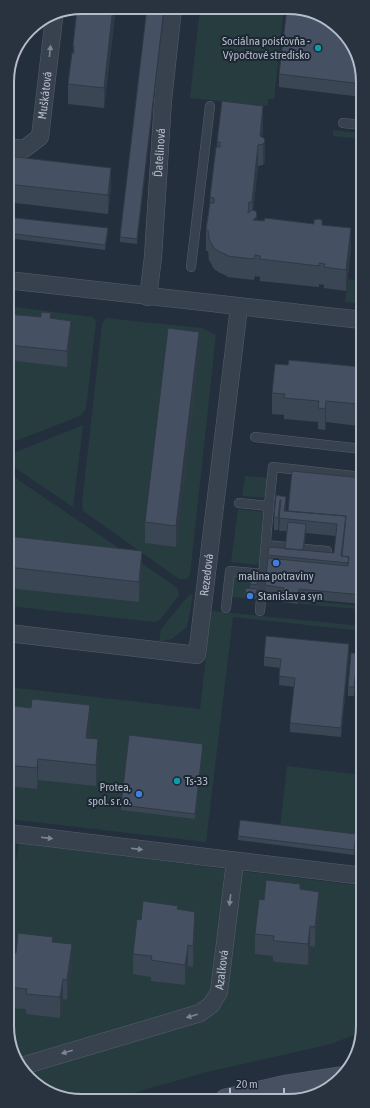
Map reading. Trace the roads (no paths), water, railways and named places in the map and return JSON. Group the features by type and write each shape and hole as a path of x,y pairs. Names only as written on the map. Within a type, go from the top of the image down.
{"main road":[{"path":"252,1094 287,1086 330,1079"}],"street":[{"name":"Ďatelinová","path":"148,297 153,257 163,100 172,14"},
{"name":"Muškátová","path":"14,148 24,149 40,137 54,21"},
{"path":"14,281 356,319"},
{"name":"Rezedová","path":"14,633 197,655 239,307"},
{"path":"14,834 235,862 356,875"},
{"name":"Azalková","path":"26,1065 200,1013 211,1005 219,992 235,862"}],"lane":[{"path":"191,267 210,106"},
{"path":"343,123 356,124"},
{"path":"255,437 356,448"},
{"path":"260,611 273,467 356,476"},
{"path":"239,503 269,506"},
{"path":"266,545 285,549"},
{"path":"304,548 327,551"},
{"path":"226,608 230,571 263,574"}],"place":[{"name":"Sociálna poisťovňa - Výpočtové stredisko","path":"318,48"},
{"name":"malina potraviny","path":"276,563"},
{"name":"Stanislav a syn","path":"250,596"},
{"name":"Ts-33","path":"177,781"},
{"name":"Protea, spol. s r. o.","path":"139,794"}]}
